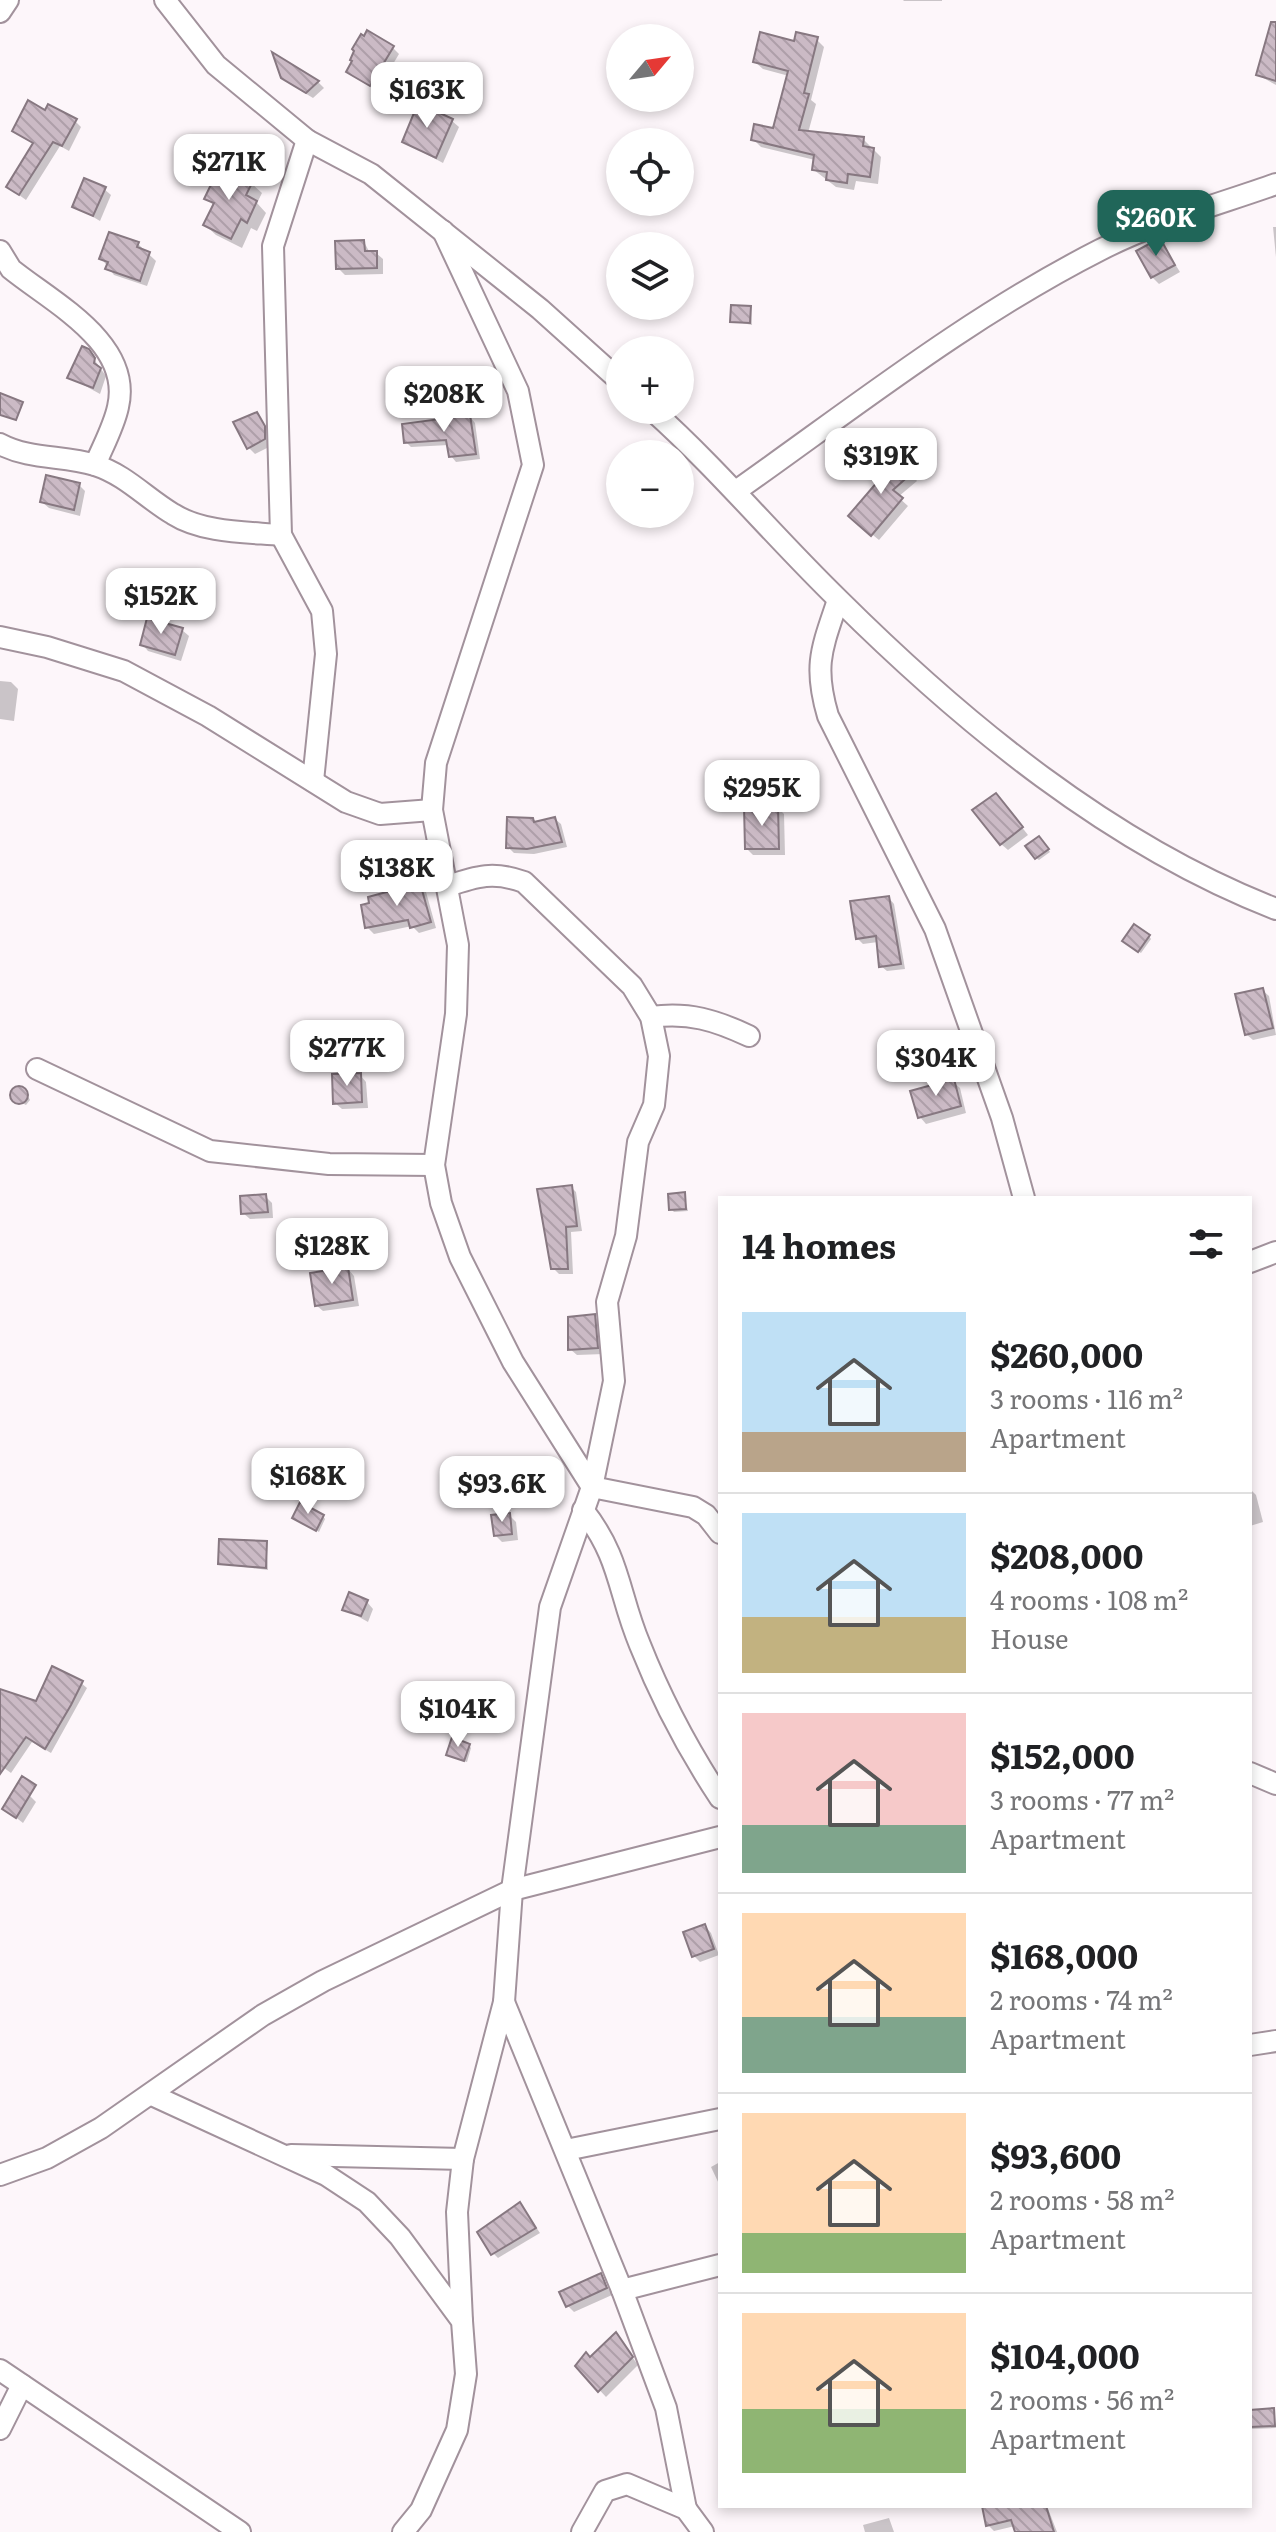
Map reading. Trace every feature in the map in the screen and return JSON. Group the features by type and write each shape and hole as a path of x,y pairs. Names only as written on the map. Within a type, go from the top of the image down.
{"street":[{"path":"0,12 8,0"},
{"path":"165,0 216,65 307,140 371,174 540,309 606,368"},
{"path":"307,140 273,246 281,535 322,611 326,654 313,781"},
{"path":"736,491 995,308 1101,249 1172,218 1276,184"},
{"path":"443,231 518,391 533,465 436,763 432,810 458,945 456,1014 434,1165 441,1203 467,1270 513,1362 592,1487 693,1507 706,1515 718,1530"},
{"path":"0,251 11,269 110,352 121,377 118,407 95,465"},
{"path":"667,424 736,491 838,600 972,722 1110,823 1239,894 1276,909"},
{"path":"0,444 18,453 95,465 136,485 174,515 209,528 281,535"},
{"path":"838,600 821,652 818,682 828,716 935,929 1002,1118 1023,1196"},
{"path":"0,637 47,647 124,671 208,716 346,802 380,814 432,810"},
{"path":"403,2532 421,2510 457,2430 466,2374 457,2212 463,2159 504,2002 512,1890 550,1607 592,1487 614,1381 607,1302 626,1236 638,1142 654,1105 659,1056 651,1017 632,986 524,882 502,874 479,875 448,886"},
{"path":"651,1017 678,1013 711,1018 749,1036"},
{"path":"37,1069 210,1151 329,1164 434,1165"},
{"path":"1252,1261 1276,1252"},
{"path":"583,1510 615,1562 639,1643 679,1727 718,1795"},
{"path":"1252,1774 1276,1784"},
{"path":"0,2175 47,2158 152,2095 263,2015 323,1981 512,1890 718,1838"},
{"path":"504,2002 622,2290 666,2408 686,2509 703,2532"},
{"path":"1252,2045 1276,2041"},
{"path":"152,2095 286,2155 367,2202 400,2237 462,2321"},
{"path":"566,2150 718,2119"},
{"path":"286,2155 463,2159"},
{"path":"622,2290 718,2266"},
{"path":"0,2370 240,2532"},
{"path":"0,2429 22,2385"},
{"path":"582,2532 605,2491 615,2486 627,2484 686,2509"}],"building":[{"path":"1271,22 1276,22 1276,81 1256,75"},
{"path":"367,30 394,46 370,86 346,72 352,61 352,49"},
{"path":"760,32 794,41 796,32 818,37 804,93 809,94 799,130 864,137 863,146 874,148 870,177 848,174 847,183 826,180 827,172 812,170 814,155 751,140 754,124 773,128 788,71 753,62"},
{"path":"272,52 319,81 306,93 281,78"},
{"path":"28,100 45,110 48,104 77,119 62,146 53,142 19,195 6,187 33,143 12,131"},
{"path":"418,103 453,119 436,158 402,142"},
{"path":"220,166 253,181 246,195 257,201 247,223 241,219 231,239 203,225 214,203 204,199"},
{"path":"84,178 106,187 93,216 72,207"},
{"path":"109,232 139,242 137,247 150,252 140,281 105,269 108,262 99,259"},
{"path":"1160,238 1175,265 1151,278 1136,251"},
{"path":"364,240 365,251 377,251 377,268 336,269 335,241"},
{"path":"731,305 751,306 750,323 730,322"},
{"path":"82,346 89,349 95,358 94,363 101,368 93,388 67,378"},
{"path":"0,393 23,402 16,420 0,415"},
{"path":"257,412 265,426 265,439 247,449 233,422"},
{"path":"470,415 476,454 449,457 446,440 404,443 402,424"},
{"path":"892,451 912,473 893,490 903,498 871,536 848,516 885,473 880,468"},
{"path":"46,475 80,483 74,510 40,502"},
{"path":"147,618 183,628 175,655 140,645"},
{"path":"996,793 1023,827 1000,845 972,810"},
{"path":"744,806 778,806 779,849 745,849"},
{"path":"507,817 533,818 534,822 555,817 562,842 527,849 506,848"},
{"path":"1039,836 1049,849 1035,859 1025,846"},
{"path":"420,883 431,922 410,928 408,920 365,928 361,905 369,903 368,897"},
{"path":"889,896 901,964 879,967 876,936 856,939 850,901"},
{"path":"1134,924 1150,935 1138,952 1122,941"},
{"path":"1263,988 1273,1028 1245,1035 1235,994"},
{"path":"361,1073 362,1102 333,1104 332,1074"},
{"path":"954,1079 961,1106 918,1118 910,1091"},
{"path":"19,1086 28,1095 19,1104 10,1095"},
{"path":"572,1185 577,1226 566,1227 568,1269 551,1269 537,1189"},
{"path":"685,1192 686,1209 669,1210 668,1194"},
{"path":"266,1194 268,1212 241,1214 240,1196"},
{"path":"348,1267 353,1300 315,1306 310,1273"},
{"path":"595,1314 598,1348 568,1350 568,1317"},
{"path":"300,1502 324,1515 316,1531 292,1518"},
{"path":"510,1513 512,1534 494,1536 491,1515"},
{"path":"219,1539 267,1541 266,1568 218,1564"},
{"path":"349,1592 368,1600 361,1616 342,1610"},
{"path":"52,1666 83,1681 45,1749 26,1737 0,1774 0,1689 36,1701"},
{"path":"452,1737 470,1744 464,1761 446,1755"},
{"path":"22,1776 36,1785 16,1818 2,1809"},
{"path":"705,1924 714,1949 692,1957 683,1932"},
{"path":"520,2202 536,2228 491,2255 477,2232"},
{"path":"601,2273 607,2288 566,2307 559,2292"},
{"path":"616,2332 633,2357 598,2392 575,2366 586,2352 590,2357"},
{"path":"1274,2408 1275,2426 1252,2427 1252,2410"},
{"path":"982,2508 1047,2508 1054,2532 1015,2532 1011,2520 986,2526"}]}
